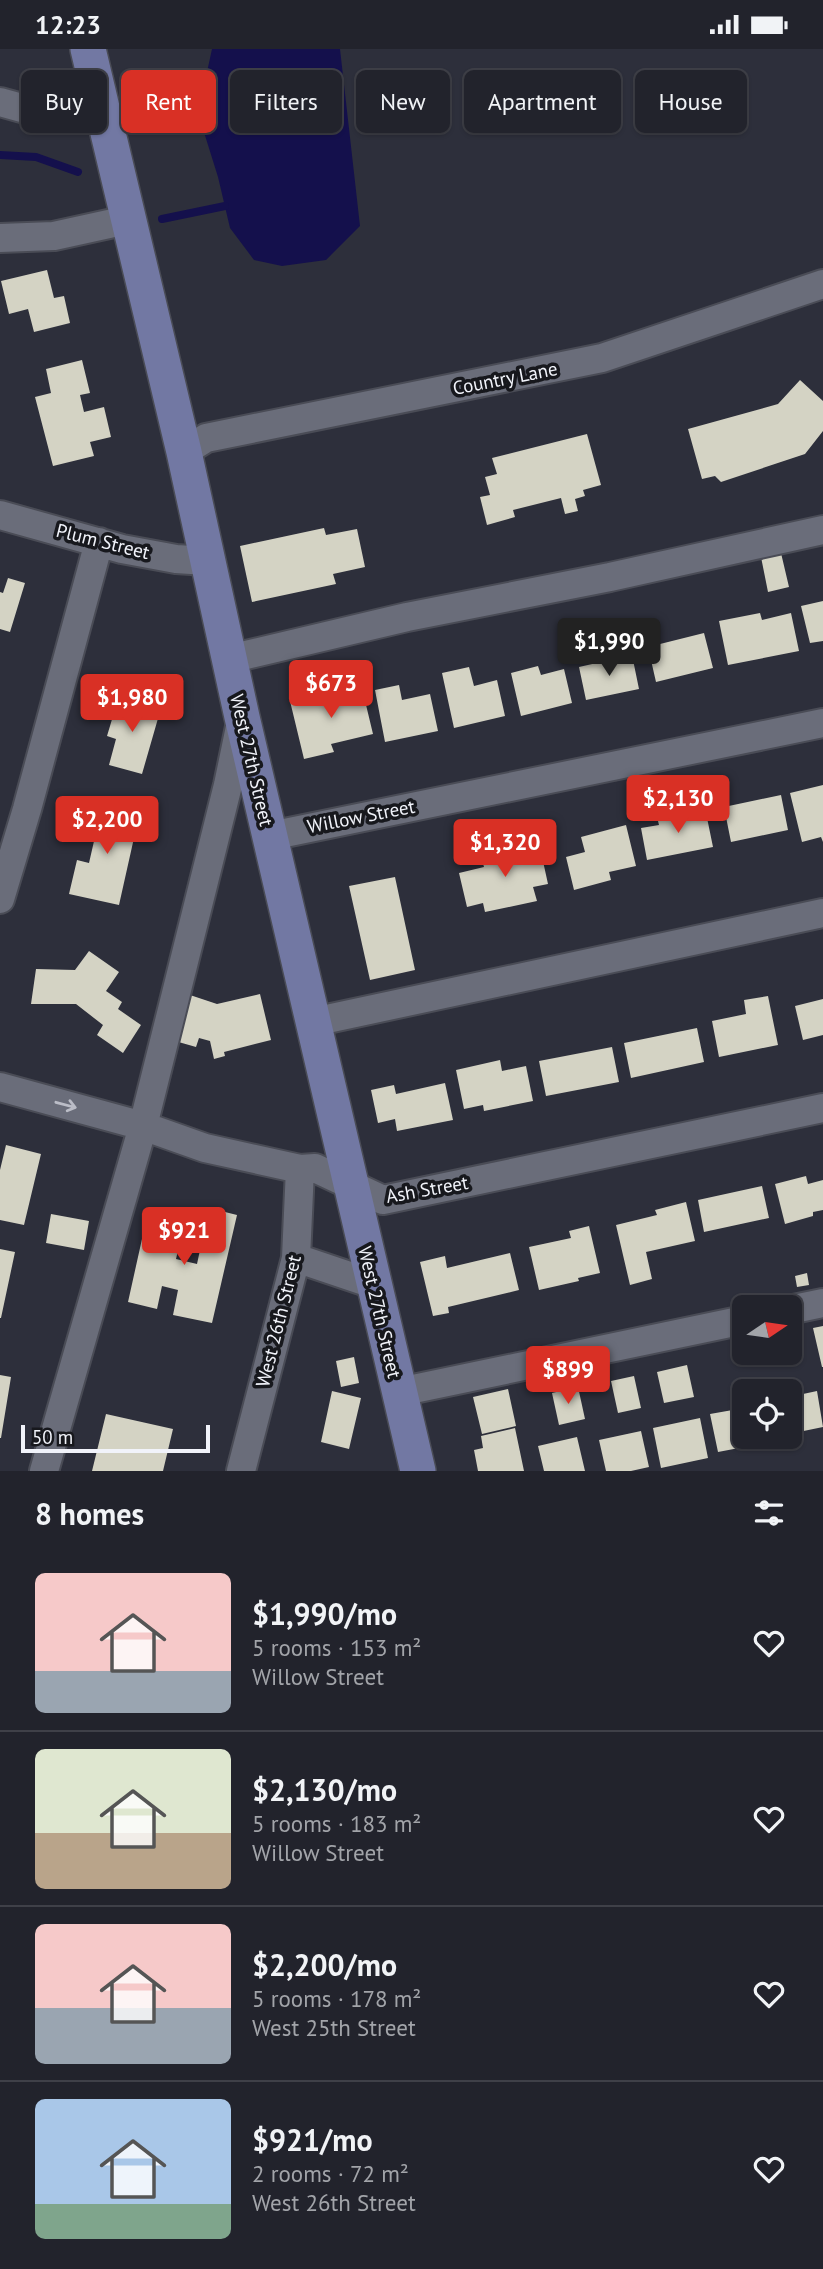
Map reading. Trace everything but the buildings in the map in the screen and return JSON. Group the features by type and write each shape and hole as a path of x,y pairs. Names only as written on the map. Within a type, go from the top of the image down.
{"main road":[{"name":"West 27th Street","path":"88,49 93,70"},
{"name":"West 27th Street","path":"107,132 184,452 206,561 418,1471"}],"street":[{"path":"0,102 21,108"},
{"path":"0,238 54,236 127,219"},
{"name":"Country Lane","path":"184,452 206,438 602,358 823,284"},
{"name":"Plum Street","path":"0,515 122,549 206,561"},
{"path":"229,659 407,617 585,582 823,530"},
{"path":"0,899 99,542"},
{"path":"44,1471 143,1126 228,785 242,717"},
{"name":"Willow Street","path":"270,836 823,723"},
{"path":"313,1022 823,913"},
{"name":"Ash Street","path":"0,1087 143,1126 205,1148 300,1169 315,1168 383,1200 823,1108"},
{"name":"West 26th Street","path":"241,1471 296,1258 300,1169"},
{"path":"296,1258 373,1284"},
{"path":"802,1307 823,1303"},
{"path":"399,1392 732,1323"}],"shaded area":[{"path":"212,49 340,49 360,226 326,260 282,266 254,260 230,228 204,133 216,133 216,70 207,70"}],"waterway":[{"path":"0,155 36,157 78,172"},
{"path":"162,219 225,206"}]}
